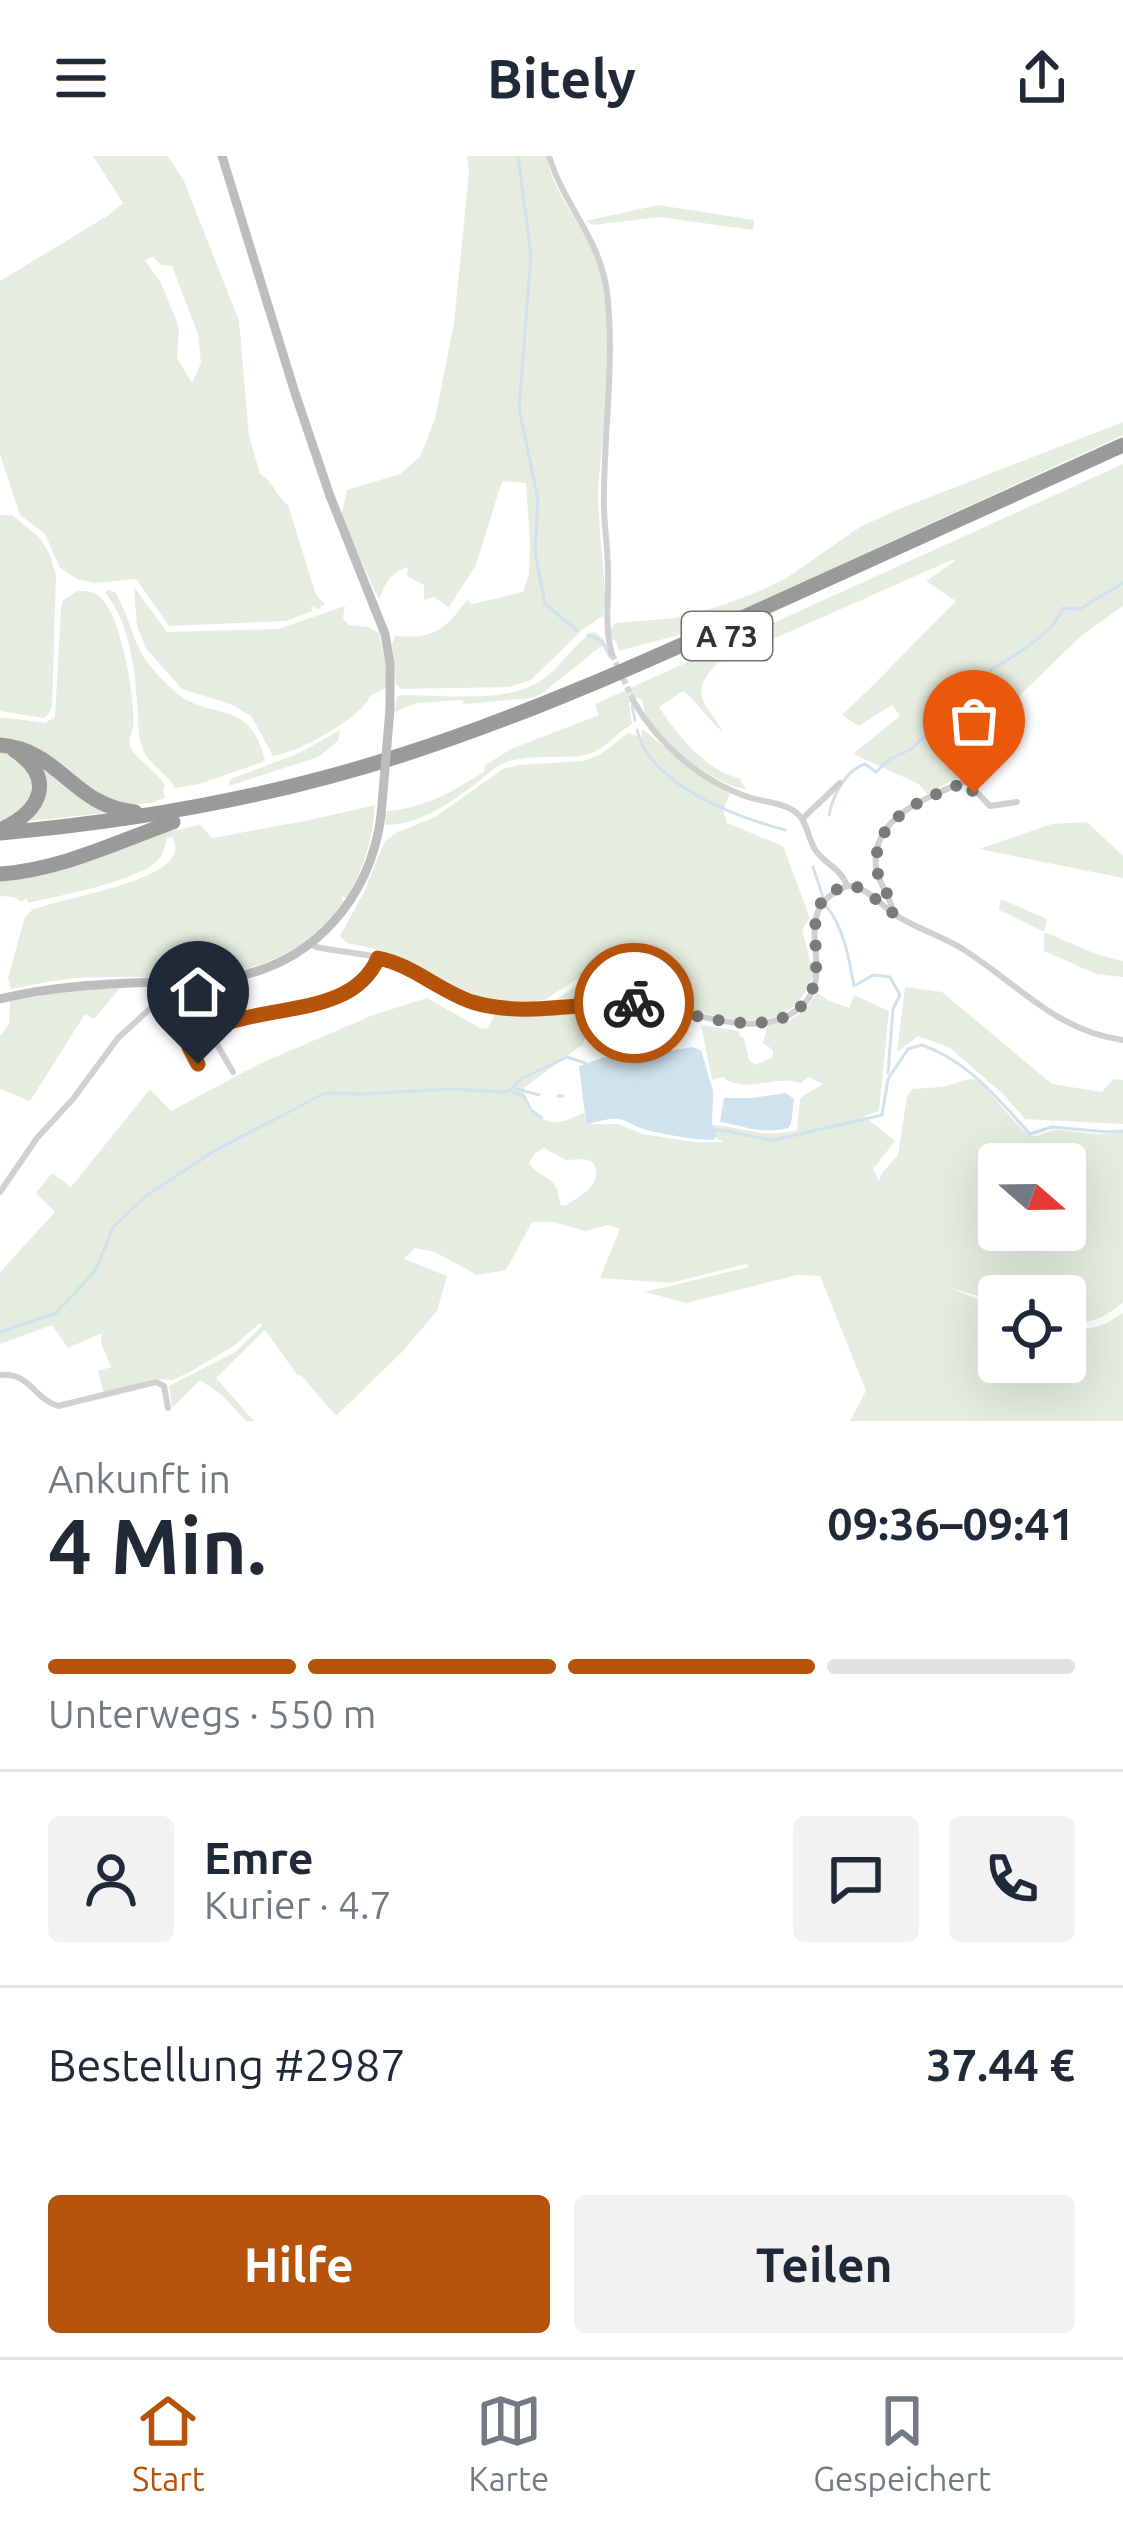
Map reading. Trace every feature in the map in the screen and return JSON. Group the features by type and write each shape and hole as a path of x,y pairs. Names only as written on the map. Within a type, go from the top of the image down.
{"highway":[{"name":"A 73","path":"0,832 171,817 399,757 506,719 730,623 1123,445"},
{"name":"A 73","path":"0,843 321,789 401,766 511,728 712,642 1123,456"},
{"path":"3,745 40,755 99,803 121,811 171,817"},
{"path":"0,832 27,815 39,791 35,769 3,745"},
{"path":"0,874 57,864 171,817"}],"street":[{"path":"0,999 104,984 211,981 269,967 311,944 340,917 362,884 376,844 390,709 385,634 302,414 222,156"},
{"path":"549,156 601,259 607,291 611,357 604,499 609,593 606,634 612,654"},
{"path":"634,702 651,730 691,764 740,793 787,807 802,819 816,851 842,874 847,886"},
{"path":"893,913 876,861 894,819 923,800 966,782 990,806 1017,802"},
{"path":"802,819 840,783"},
{"path":"311,944 405,966 473,1002 538,1009 636,1003 728,1021 763,1022 795,1012 806,1002 817,970 814,918 824,901 847,886 864,890 893,913 960,948 1076,1028 1123,1040"},
{"path":"198,1064 189,1047 207,1031 340,995 371,974 378,958"},
{"path":"0,1192 118,1038 147,1011 159,982"},
{"path":"156,998 177,994 190,998 232,1072"},
{"path":"0,1375 19,1376 58,1406 156,1382 164,1386 168,1408"}],"shaded area":[{"path":"93,156 168,156 184,181 239,321 249,436 260,474 288,505 316,595 325,604 318,609 311,606 312,611 286,621 169,626 136,579 94,583 60,568 45,534 20,515 0,454 0,281 123,203","holes":["153,257 161,265 172,266 198,334 201,363 192,383 177,358 179,327 161,283 145,260"]},
{"path":"467,156 546,156 556,186 601,273 609,349 598,492 603,616 531,680 509,687 402,689 396,685 395,636 437,631 467,600 472,604 523,592 529,574 526,483 502,481 476,565 449,607 434,597 424,600 424,585 407,576 408,567 389,579 379,600 341,516 347,490 400,474 420,457 435,419 454,323"},
{"path":"658,205 754,220 753,230 659,217 593,225 586,221"},
{"path":"1123,422 1123,435 698,630 618,651 611,638 615,623 675,618 755,593 785,579 860,527"},
{"path":"1123,464 1123,606 1082,635 984,730 961,776 927,794 919,784 853,754 900,716 892,705 859,726 842,715 956,601 926,581 954,559 717,664 701,692 723,732 683,691 659,707 693,750 715,768 739,778 746,789 722,781 675,751 652,728 637,698 629,703 632,724 598,750 510,761 430,814 385,825 387,811 439,797 485,771 484,766 511,749 599,715 595,704"},
{"path":"0,515 12,515 40,538 56,575 52,707 43,718 0,711"},
{"path":"134,587 167,632 278,629 345,606 343,619 349,625 379,633 386,688 328,733 273,756 251,716 182,689 145,647 137,626"},
{"path":"107,590 115,592 142,654 156,673 187,700 249,726 265,761 175,788 142,747 129,645"},
{"path":"78,591 100,597 116,624 132,698 130,745 162,780 165,798 120,805 0,739 0,717 45,723 55,717 61,607 63,600"},
{"path":"592,632 607,645 541,694 464,704 462,700 416,703 395,712 401,695 475,696 529,687 550,674"},
{"path":"340,730 338,741 318,757 229,786 229,780 299,753"},
{"path":"641,730 730,794 723,810 727,823 783,846 810,918 802,930 814,974 801,998 784,1013 741,1020 647,1000 552,1002 617,959 617,950 545,1000 513,1003 478,998 402,958 347,943 340,936 385,841 396,833 435,817 503,769 584,761 628,733 642,738"},
{"path":"0,749 33,776 30,805 0,823"},
{"path":"37,765 106,811 105,813 30,821"},
{"path":"375,805 367,853 347,898 341,896 343,902 316,932 286,953 221,973 76,978 11,989 8,978 25,917 32,910 149,875 173,856 175,844 173,837 167,838 159,859 131,876 28,903 26,898 22,902 0,896 0,877 200,825 212,838"},
{"path":"1087,822 1123,856 1123,878 979,849 1052,824"},
{"path":"1001,899 1047,919 1044,932 999,910"},
{"path":"1044,932 1123,961 1123,977 1096,974 1044,951"},
{"path":"905,987 942,992 1052,1084 1102,1092 1113,1079 1123,1080 1123,1124 1025,1119 950,1048 918,1036 897,1052"},
{"path":"120,988 94,1019 85,1014 30,1101 0,1089 0,1036 9,1024 10,1001"},
{"path":"817,993 849,1008 854,995 889,1011 879,1111 864,1116 895,1141 873,1169 879,1181 898,1155 907,1096 913,1089 978,1080 1034,1136 1053,1130 1123,1131 1123,1302 1086,1321 1086,1275 978,1275 978,1296 949,1288 978,1299 978,1383 1086,1383 1086,1328 1123,1312 1123,1421 850,1421 866,1391 820,1276 797,1275 686,1303 645,1292 749,1267 670,1283 600,1278 620,1229 608,1225 586,1231 532,1222 506,1270 477,1275 435,1252 415,1248 404,1259 447,1276 437,1311 336,1416 298,1376 265,1330 216,1378 254,1421 246,1421 200,1380 172,1408 169,1386 235,1352 260,1323 234,1346 188,1373 104,1394 98,1371 111,1367 102,1333 68,1348 52,1325 0,1344 0,1272 55,1212 36,1193 52,1173 71,1187 150,1089 171,1111 259,1064 373,1015 427,998 482,1029 488,1028 496,1011 599,1008 583,1044 524,1088 532,1111 548,1121 584,1113 589,1124 619,1124 642,1134 724,1142 716,1138 712,1125 764,1133 797,1130 800,1098 823,1084 809,1077 800,1083 712,1080 701,1025 739,1031 755,1065 773,1057 773,1050 763,1043 768,1024 788,1022","holes":["544,1148 566,1160 593,1162 596,1177 585,1193 565,1206 560,1205 552,1182 529,1163"]}],"water":[{"path":"692,1047 701,1050 713,1091 714,1140 655,1132 619,1119 586,1122 579,1066 606,1057"},
{"path":"786,1093 794,1099 788,1128 760,1130 720,1122 724,1098"}],"waterway":[{"path":"518,156 531,255 519,408 538,500 535,552 545,604 578,631"},
{"path":"829,815 837,792 852,772 865,764 876,772 911,749 967,694 970,685 1035,641 1063,608 1080,609 1123,583"},
{"path":"588,635 602,641 610,657"},
{"path":"632,706 635,720"},
{"path":"637,730 645,750 677,782 720,807 785,830"},
{"path":"813,867 841,933 854,986 873,975 890,977 900,995 893,1009 888,1073"},
{"path":"714,1130 774,1140 882,1115 888,1079 908,1049 922,1045 968,1071 1030,1134 1052,1127 1123,1131"},
{"path":"0,1332 56,1313 95,1271 114,1226 146,1196 214,1151 325,1093 504,1092 567,1057 585,1063"},
{"path":"517,1089 539,1095"},
{"path":"514,1093 524,1096 542,1118"},
{"path":"558,1096 563,1096"}],"tunnel":[{"path":"612,654 634,702"}],"way so far":[{"path":"634,1003 739,1022 775,1021 789,1015 806,1002 816,981 813,926 821,903 838,889 853,885 893,913 876,865 888,826 923,800 966,782 974,793"}],"route":[{"path":"198,1064 189,1047 207,1031 340,995 371,974 378,958 405,966 453,994 493,1006 538,1009 634,1003"}]}
